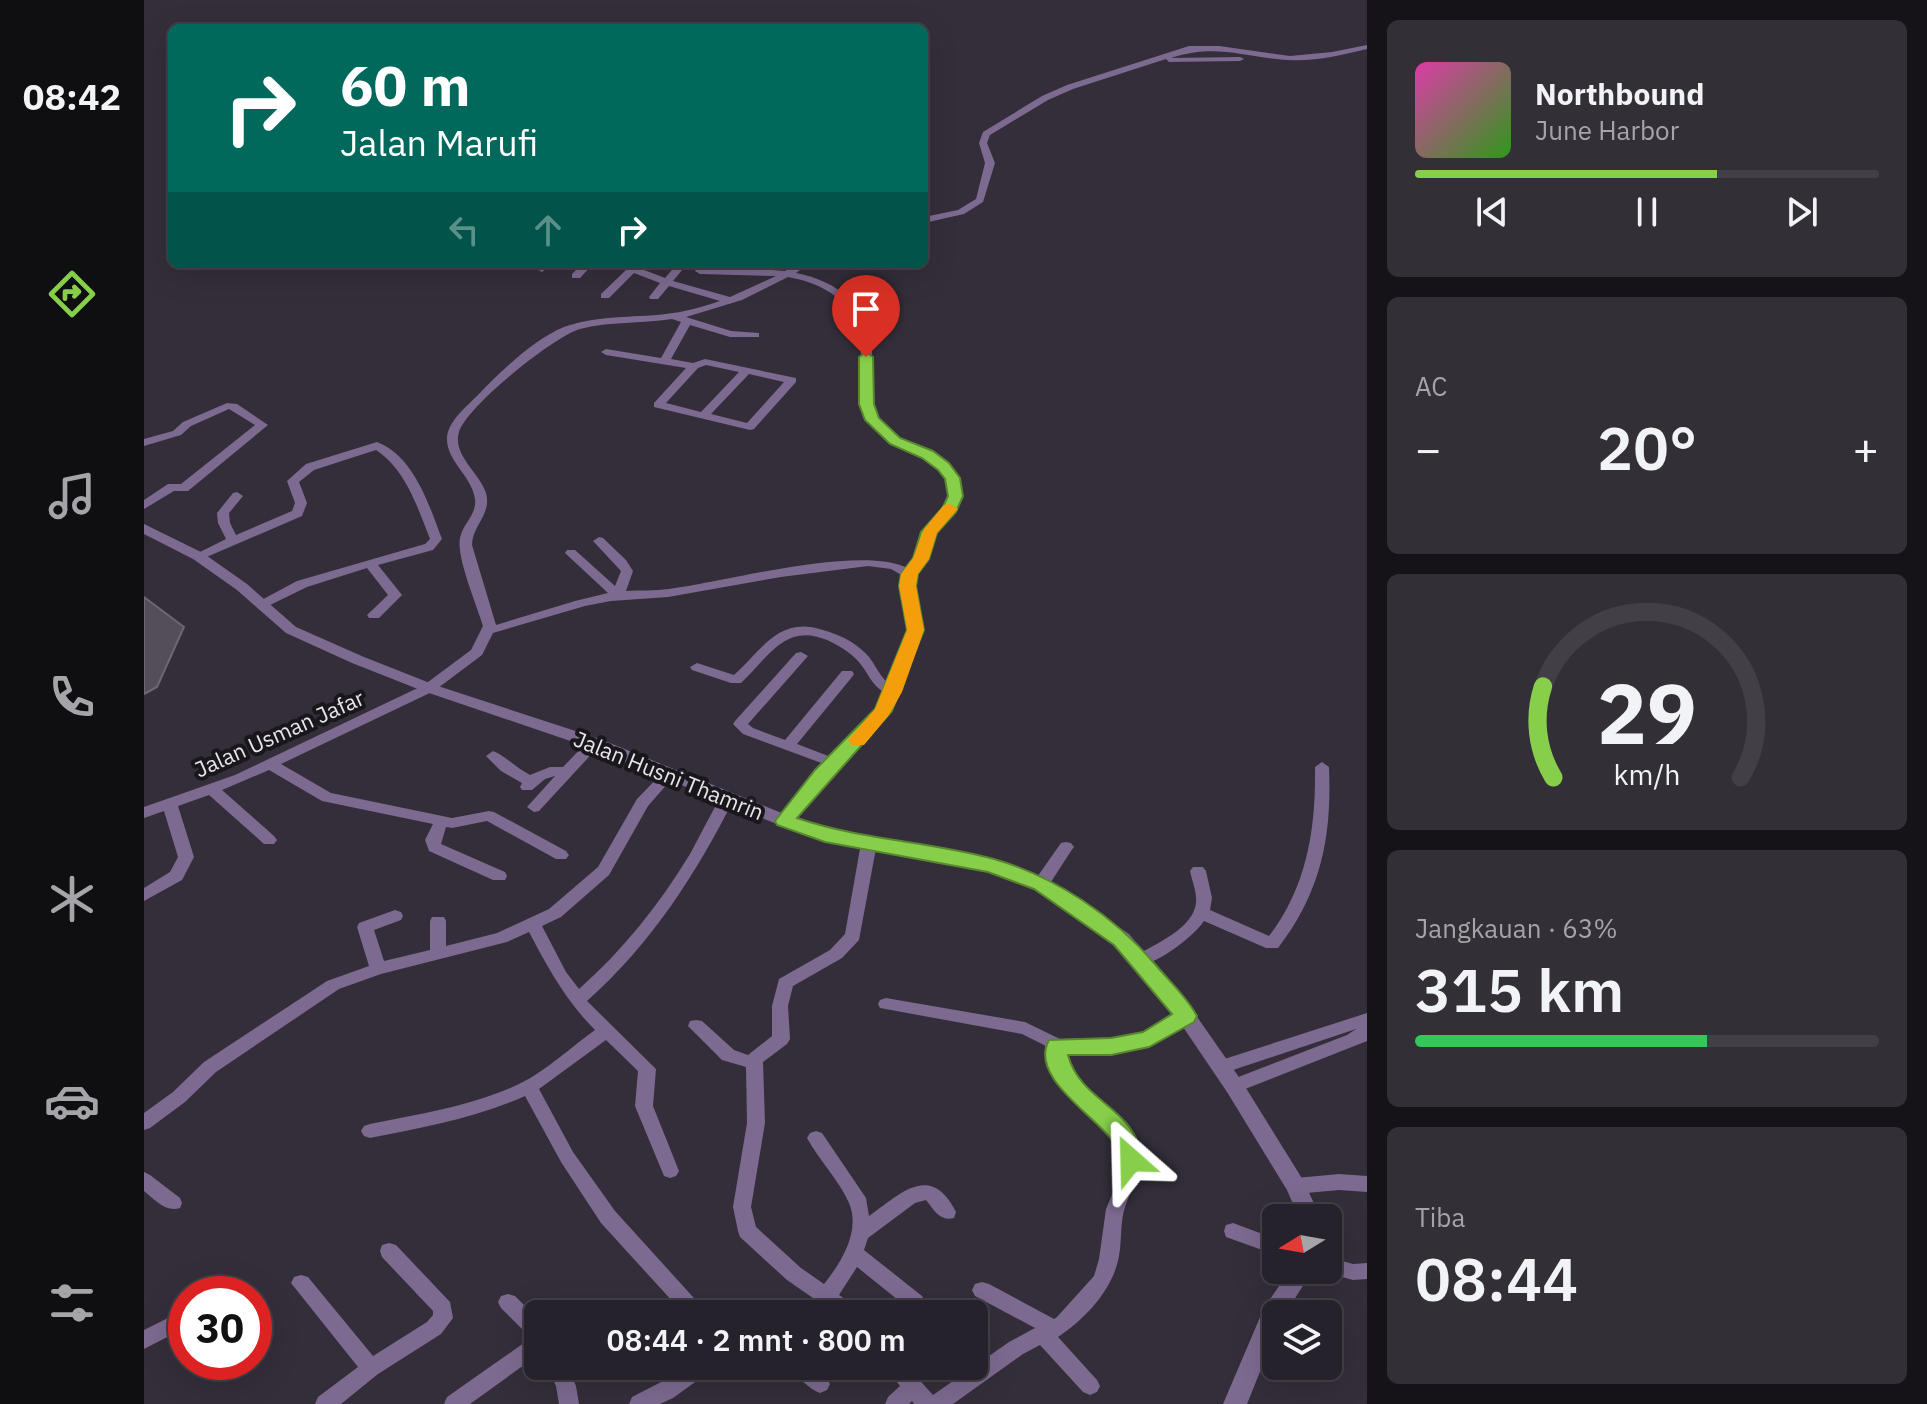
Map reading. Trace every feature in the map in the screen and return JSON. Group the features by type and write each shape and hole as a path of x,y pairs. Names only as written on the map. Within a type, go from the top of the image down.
{"street":[{"path":"928,219 961,213 980,200 990,163 983,138 993,128 1070,87 1157,60 1227,59 1283,63 1367,47"},
{"path":"576,276 584,268"},
{"path":"605,296 634,268"},
{"path":"637,268 666,282 728,300"},
{"path":"654,297 678,268"},
{"path":"797,268 728,300 671,316 588,325 559,333 461,416 453,433 453,445 481,498 478,520 466,538 468,558 482,593 490,630 520,624 596,599 680,591 781,573 868,562 894,566 910,574"},
{"path":"700,271 787,274 828,288 854,307 865,335 867,404 872,420 895,441 928,455 952,478 956,490 954,502 929,532 921,559 910,574 907,586 915,630 893,692 874,722 784,821"},
{"path":"671,316 730,334 755,335"},
{"path":"665,361 686,322"},
{"path":"606,352 694,366"},
{"path":"705,362 746,371 792,380 750,427 658,405 694,366 705,362"},
{"path":"705,414 746,371"},
{"path":"144,443 177,433 187,424 227,406 233,406 262,425 184,488 172,487 144,505"},
{"path":"198,556 298,513 301,503 293,481 297,474 310,467 377,446 393,459 419,496 436,539 429,547 302,584 261,604"},
{"path":"233,541 224,523 223,513 237,496"},
{"name":"Jalan Husni Thamrin","path":"144,528 198,556 291,630 429,688 594,743 825,835 990,865 1041,884 1111,931 1141,960 1186,1016 1234,1086 1304,1204"},
{"path":"595,575 601,545 619,559 627,571 619,596"},
{"path":"571,553 619,596"},
{"path":"370,563 395,595 374,615"},
{"path":"697,667 736,680 761,654 789,632 805,628 828,636 859,654 878,684 893,692"},
{"name":"Jalan Usman Jafar","path":"144,813 212,789 269,764 429,688 477,652 490,630"},
{"path":"801,656 740,724 748,731 834,763"},
{"path":"788,745 847,674"},
{"path":"534,807 594,743"},
{"path":"493,756 529,784 541,773 567,773"},
{"path":"269,764 327,797 441,822 460,823 489,816 561,855"},
{"path":"1201,913 1272,944 1288,925 1314,863 1325,809 1322,767"},
{"path":"144,1123 179,1097 210,1067 322,992 378,969 501,938 555,913 604,871 642,803 670,773"},
{"path":"212,789 269,840"},
{"path":"578,1000 611,971 656,921 728,797"},
{"path":"144,895 176,876 186,857 170,805"},
{"path":"441,822 433,840 434,847 499,876"},
{"path":"833,1300 794,1274 747,1231 742,1207 756,1123 753,1063 757,1056 781,1039 780,1006 785,983 836,954 853,936 854,916 869,843"},
{"path":"1041,884 1066,847"},
{"path":"1141,960 1173,940 1201,913 1204,901 1198,871"},
{"path":"378,969 365,927 395,916"},
{"path":"438,921 438,955"},
{"path":"534,925 560,975 578,1000 647,1069 644,1106 670,1171"},
{"path":"886,1004 1025,1028 1056,1046 1129,1044 1149,1039 1186,1016"},
{"path":"1221,1067 1367,1019"},
{"path":"1234,1086 1363,1035 1367,1019"},
{"path":"696,1026 728,1055 753,1063"},
{"path":"370,1131 447,1115 507,1097 529,1087 606,1031"},
{"path":"988,1363 1049,1332 1078,1310 1102,1280 1109,1259 1115,1209 1130,1173 1131,1160 1125,1139 1076,1091 1062,1072 1056,1046"},
{"path":"529,1087 567,1157 608,1217 683,1300"},
{"path":"816,1138 859,1203 862,1217 861,1233 846,1271 827,1295"},
{"path":"144,1180 173,1203"},
{"path":"1296,1186 1339,1182 1367,1184"},
{"path":"861,1233 919,1192 930,1192 947,1212"},
{"path":"1233,1231 1262,1242"},
{"path":"325,1404 371,1368 434,1328 443,1318 443,1308 389,1251"},
{"path":"853,1253 912,1300"},
{"path":"1342,1269 1367,1271"},
{"path":"301,1283 371,1368"},
{"path":"1235,1404 1272,1315 1293,1284"},
{"path":"982,1290 1049,1332 1090,1386"},
{"path":"508,1302 524,1318"},
{"path":"144,1340 168,1327"},
{"path":"454,1404 524,1354"},
{"path":"563,1380 569,1404"},
{"path":"639,1404 667,1380"},
{"path":"816,1380 820,1384"},
{"path":"906,1380 927,1404"},
{"path":"937,1404 963,1380"},
{"path":"895,1404 912,1388"}],"building":[{"path":"144,597 184,627 157,687 144,694"}],"slow traffic":[{"path":"857,740 883,711 893,692 915,630 913,605 907,586 910,574 921,559 929,532 950,509"}],"route":[{"path":"866,357 867,404 872,420 895,441 928,455 944,467 955,484 956,496 950,508 929,532 921,559 910,574 907,586 913,605 915,630 883,711 822,775 784,821 825,835 990,865 1014,873 1041,884 1122,939 1186,1016 1149,1039 1129,1044 1056,1046 1062,1072 1076,1091 1117,1128 1125,1139 1131,1160"}]}
